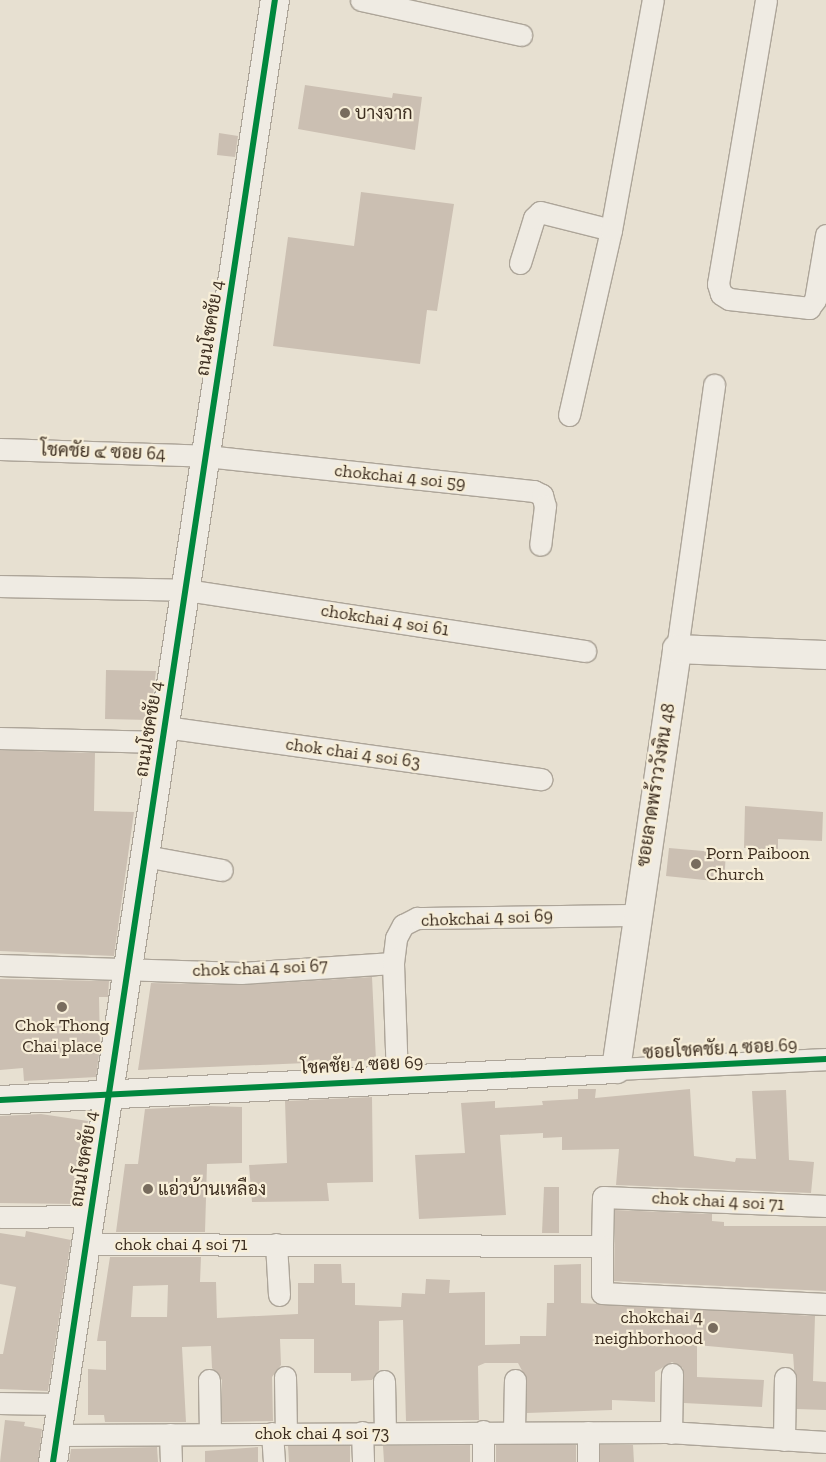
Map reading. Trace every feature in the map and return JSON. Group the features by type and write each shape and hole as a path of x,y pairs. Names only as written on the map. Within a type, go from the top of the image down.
{"street":[{"name":"ถนนโชคชัย 4","path":"53,1462 275,0"},
{"path":"361,0 521,35"},
{"path":"569,415 611,230 653,0"},
{"path":"766,0 718,284 721,294 729,299 809,308 815,300 826,235"},
{"path":"520,263 534,218 540,212 611,230"},
{"path":"714,385 677,649 826,655"},
{"name":"โชคชัย ๔ ซอย 64","path":"0,449 206,456"},
{"name":"chokchai 4 soi 59","path":"206,456 534,491 542,495 545,506 540,545"},
{"name":"chokchai 4 soi 61","path":"0,586 186,590 585,651"},
{"name":"ซอยลาดพร้าววังหิน 48","path":"616,1070 636,915 677,649"},
{"name":"chok chai 4 soi 63","path":"0,738 163,735 541,779"},
{"path":"145,856 222,870"},
{"name":"chokchai 4 soi 69","path":"397,1078 393,962 396,938 403,925 417,918 636,915"},
{"name":"chok chai 4 soi 67","path":"0,965 241,972 393,962"},
{"name":"ซอยโชคชัย 4 ซอย 69","path":"616,1070 826,1060"},
{"name":"โชคชัย 4 ซอย 69","path":"0,1100 397,1078 616,1070"},
{"name":"chok chai 4 soi 71","path":"86,1244 602,1246 603,1197 826,1206"},
{"path":"0,1217 90,1216"},
{"path":"276,1244 279,1295"},
{"path":"602,1246 602,1293 826,1304"},
{"path":"671,1433 672,1374"},
{"path":"274,1462 285,1377"},
{"path":"784,1440 785,1378"},
{"path":"209,1380 210,1433"},
{"path":"514,1431 515,1380"},
{"path":"384,1381 385,1432"},
{"path":"0,1403 62,1404"},
{"path":"483,1431 483,1462"},
{"name":"chok chai 4 soi 73","path":"57,1435 514,1431 671,1433 826,1442"},
{"path":"362,1432 363,1462"},
{"path":"588,1432 588,1462"},
{"path":"170,1434 171,1462"}],"building":[{"name":"บางจาก","path":"305,85 392,98 393,93 422,97 415,150 298,129"},
{"path":"219,133 238,136 235,157 217,155"},
{"path":"361,192 454,204 437,311 427,310 420,364 273,346 288,237 354,246"},
{"path":"106,670 156,671 150,720 105,719"},
{"path":"0,750 95,753 94,811 134,812 114,956 0,951"},
{"path":"745,806 823,812 822,841 778,839 778,850 744,848"},
{"name":"Porn Paiboon Church","path":"669,848 726,853 724,882 666,876"},
{"path":"372,977 376,1060 138,1070 151,983 242,985"},
{"path":"0,979 109,981 108,997 99,997 100,1048 96,1077 24,1081 23,1068 0,1070"},
{"path":"578,1089 596,1089 595,1098 690,1089 694,1156 735,1162 736,1158 756,1159 752,1091 786,1090 789,1160 814,1162 811,1193 616,1185 619,1149 562,1150 562,1137 543,1138 543,1133 500,1135 506,1215 419,1219 415,1155 465,1153 461,1103 495,1101 495,1108 543,1105 542,1101 578,1099"},
{"path":"372,1097 373,1182 327,1183 329,1201 252,1202 249,1165 287,1163 285,1101"},
{"path":"207,1106 242,1107 242,1163 207,1164 205,1232 116,1232 125,1164 138,1164 145,1109"},
{"path":"41,1114 88,1121 75,1204 0,1203 0,1116"},
{"path":"544,1187 559,1187 559,1233 542,1233"},
{"path":"615,1210 712,1214 712,1221 724,1222 724,1226 826,1226 826,1291 614,1281"},
{"path":"26,1231 71,1240 48,1391 0,1389 0,1354 3,1354 16,1287 0,1284 0,1233 25,1237"},
{"path":"110,1257 201,1257 200,1282 216,1282 217,1318 298,1314 298,1283 314,1283 314,1264 341,1264 342,1283 355,1283 355,1305 401,1307 402,1293 425,1294 426,1279 450,1280 449,1293 485,1292 485,1345 520,1344 520,1336 546,1336 547,1303 554,1303 554,1265 581,1264 581,1303 815,1316 813,1381 826,1382 826,1410 797,1409 793,1354 697,1345 697,1377 764,1380 762,1407 684,1403 683,1368 672,1362 655,1372 655,1402 612,1400 612,1410 527,1413 527,1380 518,1363 485,1363 478,1366 479,1420 406,1421 403,1320 379,1321 379,1370 372,1380 351,1381 351,1373 314,1373 314,1339 280,1339 281,1365 272,1377 273,1421 222,1422 222,1380 212,1368 211,1346 182,1347 186,1422 105,1422 104,1415 88,1415 88,1369 106,1370 106,1341 97,1341","holes":["168,1285 167,1317 131,1317 133,1286"]},
{"path":"5,1420 25,1422 24,1426 42,1429 38,1462 0,1462"},
{"path":"470,1445 470,1462 384,1462 383,1446"},
{"path":"496,1445 576,1445 576,1462 496,1462"},
{"path":"600,1445 633,1445 634,1462 600,1462"},
{"path":"288,1446 350,1446 350,1462 289,1462"},
{"path":"157,1447 158,1462 69,1462 71,1449"},
{"path":"258,1447 258,1462 205,1462 205,1451"}],"cycle path":[{"path":"53,1462 275,0"},
{"path":"0,1100 826,1059"}],"place":[{"name":"บางจาก","path":"345,113"},
{"name":"Porn Paiboon Church","path":"696,864"},
{"name":"Chok Thong Chai place","path":"62,1007"},
{"name":"แอ่วบ้านเหลือง","path":"148,1189"},
{"name":"chokchai 4 neighborhood","path":"713,1328"}]}
